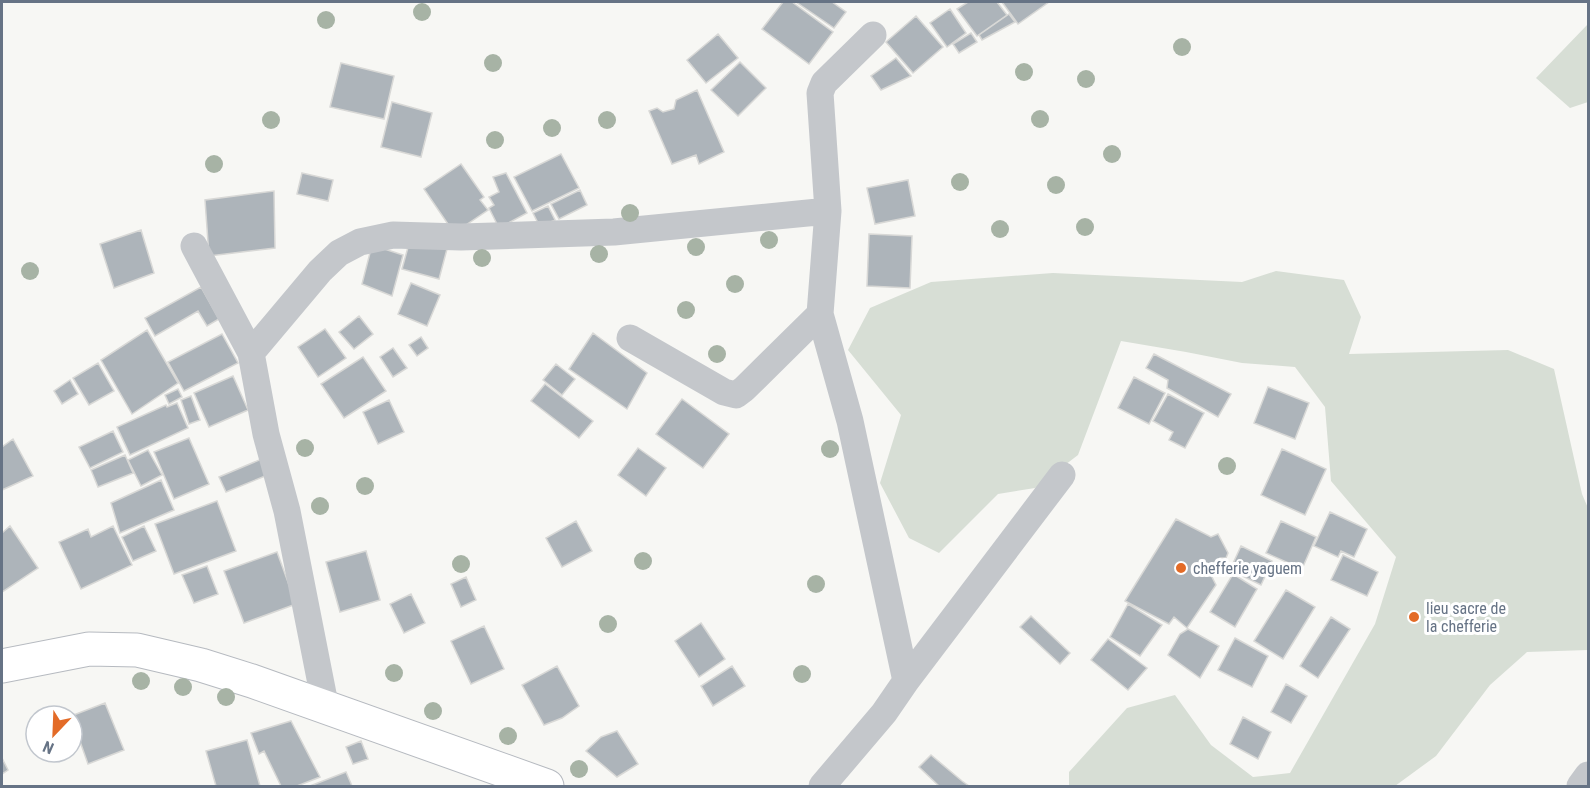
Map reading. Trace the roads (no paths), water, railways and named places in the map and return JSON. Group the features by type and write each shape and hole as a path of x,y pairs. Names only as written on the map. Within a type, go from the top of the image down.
{"main road":[{"path":"2,666 89,649 137,650 201,665 252,681 547,786"}],"street":[{"path":"873,35 824,83 820,93 828,212 820,314 850,421 906,681"},
{"path":"251,353 320,271 339,253 360,242 393,235 461,237 614,232 828,212"},
{"path":"194,246 251,353 266,434 287,511 326,709"},
{"path":"630,338 724,392 736,395 820,314"},
{"path":"822,786 884,713 1062,475"},
{"path":"1580,786 1588,775"}],"place":[{"name":"chefferie yaguem","path":"1181,568"},
{"name":"lieu sacre de la chefferie","path":"1414,617"}]}
